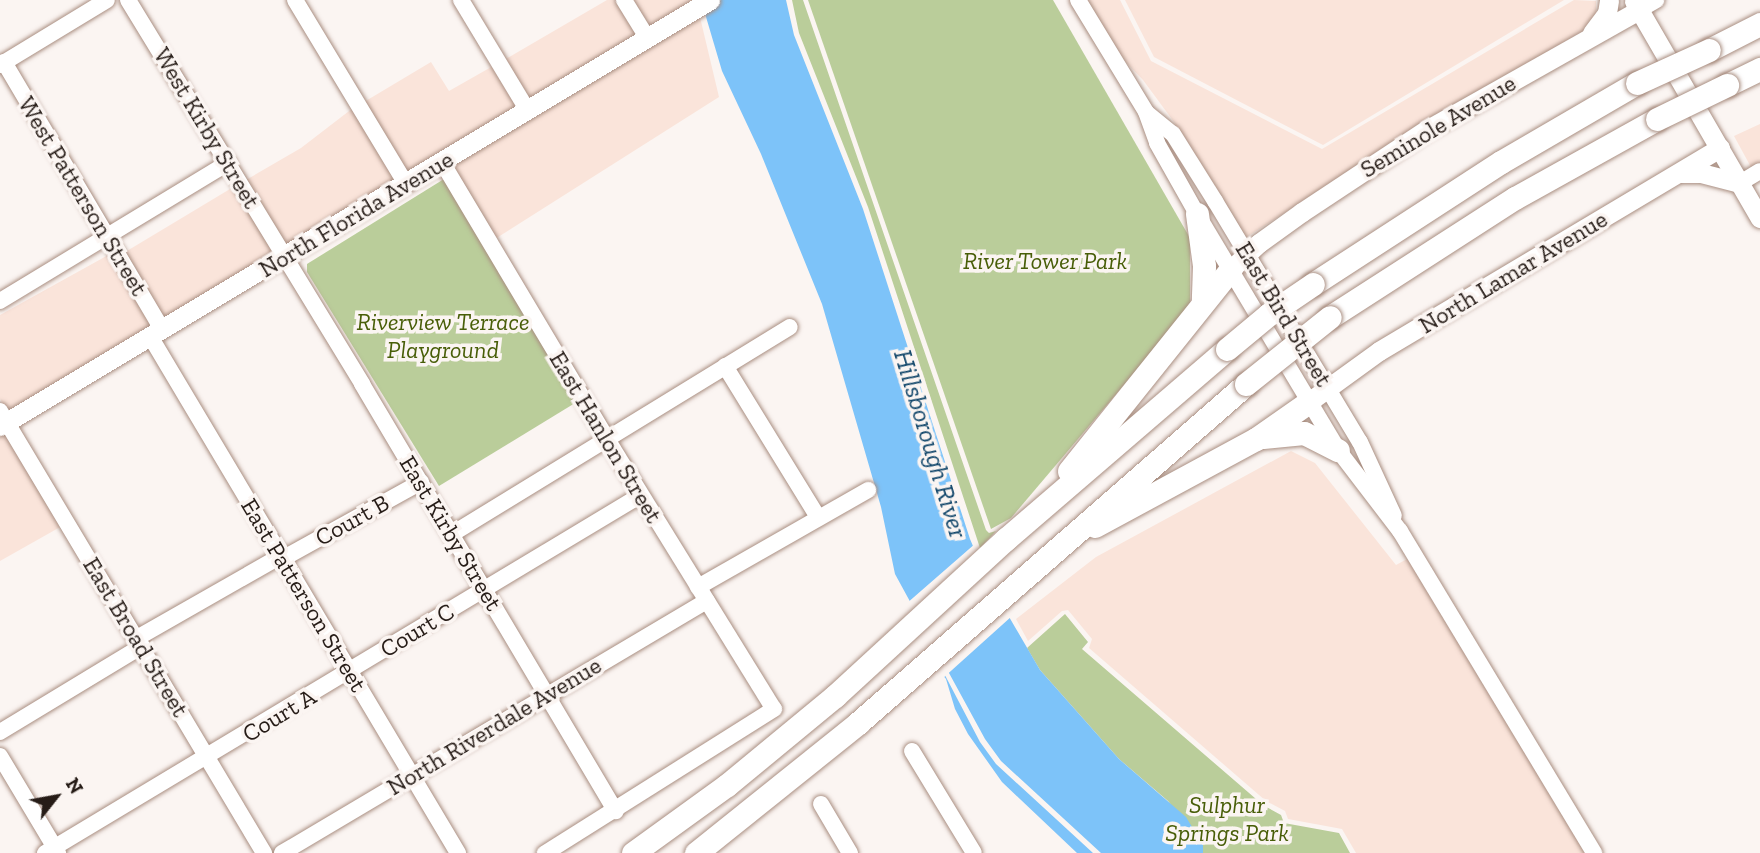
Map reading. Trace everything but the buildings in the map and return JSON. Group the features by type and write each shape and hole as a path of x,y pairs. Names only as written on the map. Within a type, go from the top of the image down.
{"highway":[{"path":"633,853 727,785 835,696 1041,508 1227,349 1312,284 1501,162 1637,83 1760,24"},
{"path":"696,853 801,771 1026,573 1247,384 1330,317 1515,198 1657,119 1760,69"},
{"path":"1197,214 1205,266 1203,300"},
{"path":"1041,508 1203,300 1239,261"},
{"path":"1056,548 1256,439 1319,395"},
{"path":"1256,439 1296,432 1316,437 1338,450"}],"main road":[{"path":"1588,39 1607,13 1609,0"},
{"path":"1643,3 1760,218"},
{"name":"Seminole Avenue","path":"1239,261 1426,130 1588,39 1643,3"},
{"name":"North Florida Avenue","path":"2,420 156,333 704,4"},
{"name":"North Lamar Avenue","path":"1319,395 1379,351 1720,148"},
{"path":"1680,173 1701,173 1740,183"}],"street":[{"path":"2,63 107,0"},
{"name":"West Kirby Street","path":"128,0 285,256"},
{"path":"295,0 406,184"},
{"path":"461,0 528,111"},
{"path":"624,0 648,39"},
{"name":"East Bird Street","path":"1078,0 1146,112 1157,143 1197,214 1239,261 1319,395 1338,450 1400,531 1594,853"},
{"name":"West Patterson Street","path":"2,63 107,237 156,333"},
{"name":"East Bird Street","path":"1146,112 1173,134 1239,261 1319,395 1366,454 1400,531"},
{"name":"East Hanlon Street","path":"442,162 607,439 774,709 616,811"},
{"path":"0,301 228,163"},
{"path":"1740,183 1760,171"},
{"name":"East Kirby Street","path":"285,256 616,811"},
{"path":"452,534 790,327"},
{"name":"East Patterson Street","path":"156,333 282,558 458,853"},
{"path":"725,366 818,517"},
{"name":"East Broad Street","path":"2,420 140,642 264,853"},
{"name":"Court B","path":"0,732 140,642 282,558 421,482"},
{"path":"698,587 868,490"},
{"name":"Court C","path":"349,670 641,495"},
{"name":"North Riverdale Avenue","path":"282,853 707,601"},
{"name":"Court A","path":"52,851 349,670"},
{"path":"912,751 974,853"},
{"path":"0,757 52,851"},
{"path":"821,804 850,853"},
{"path":"545,853 616,811"}],"shaded area":[{"path":"607,0 617,0 639,38 530,103 504,60"},
{"path":"631,0 696,0 650,31"},
{"path":"1086,0 1120,0 1151,61 1322,149 1574,0 1596,1 1596,13 1584,33 1443,112 1245,238 1174,122 1143,80 1119,55"},
{"path":"1125,0 1564,0 1323,145 1154,57"},
{"path":"699,13 719,97 495,239 450,164"},
{"path":"431,62 449,91 493,66 520,109 408,176 364,102"},
{"path":"353,108 398,182 288,248 246,180 301,148"},
{"path":"1760,124 1760,164 1752,169 1734,136"},
{"path":"235,186 277,255 165,322 124,253"},
{"path":"110,254 154,327 9,414 0,399 0,315"},
{"path":"4,430 62,526 0,561 0,432"},
{"path":"1291,451 1315,463 1396,565 1409,558 1587,853 1356,853 1342,829 1288,819 1285,811 1266,801 1089,648 1092,639 1068,610 1062,611 1028,641 1016,619 1096,557"}],"green space":[{"path":"792,0 803,0 986,530 989,533 996,531 980,548 868,207 799,33"},
{"name":"River Tower Park","path":"808,0 1053,0 1190,238 1190,307 1011,518 991,529"},
{"name":"Riverview Terrace Playground","path":"444,179 580,400 439,486 307,272 307,264"},
{"name":"Sulphur Springs Park","path":"1065,614 1088,642 1082,649 1263,805 1281,815 1284,823 1339,833 1350,853 1203,853 1203,845 1168,801 1119,759 1040,670 1027,648"}],"water":[{"name":"Hillsborough River","path":"701,0 786,0 794,35 863,209 970,539 987,579 1040,670 1119,759 1186,817 1203,845 1203,853 1101,853 1001,761 985,739 895,574 881,507 822,304 761,154 722,71"},
{"path":"937,660 980,742 996,764 1093,853 1077,853 1002,782 968,734 955,709 946,679 933,663"}],"pier":[{"path":"976,543 1012,616 942,679 931,666 937,657 906,604"}]}
